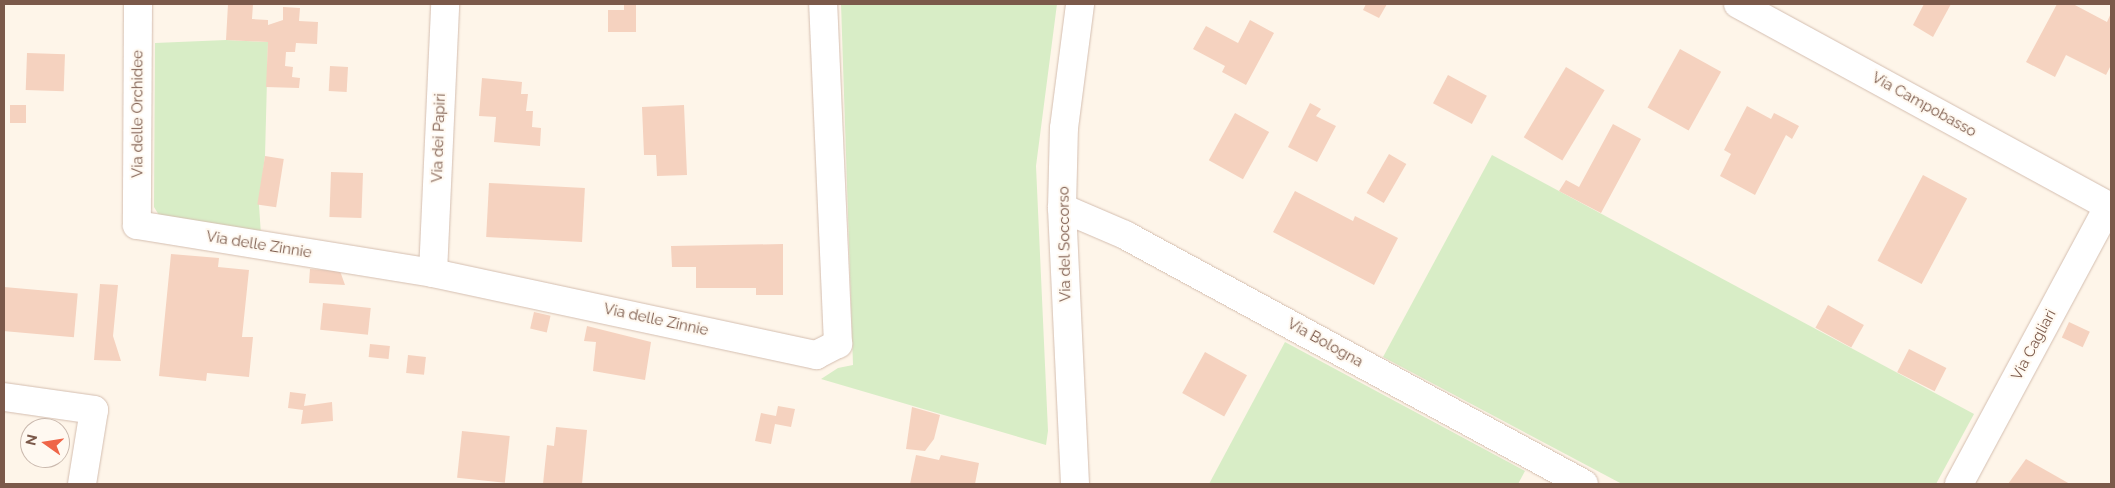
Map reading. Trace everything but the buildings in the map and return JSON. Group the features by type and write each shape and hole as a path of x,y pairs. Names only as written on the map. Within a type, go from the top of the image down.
{"street":[{"name":"Via delle Orchidee","path":"137,225 138,4"},
{"name":"Via dei Papiri","path":"434,273 445,4"},
{"name":"Via delle Zinnie","path":"137,225 434,273 816,355 838,344 823,4"},
{"name":"Via del Soccorso","path":"1075,484 1062,208 1064,128 1080,4"},
{"name":"Via Campobasso","path":"1738,4 2110,206"},
{"name":"Via Cagliari","path":"1959,484 2110,206"},
{"name":"Via Bologna","path":"1062,208 1125,235 1584,484"},
{"path":"4,397 94,410 82,484"}],"green space":[{"path":"841,4 1057,4 1036,166 1048,431 1046,445 821,379 838,368 853,365"},
{"path":"226,40 268,42 265,156 259,205 261,235 162,220 154,207 155,43"},
{"path":"1492,155 1974,414 1936,484 1622,484 1383,357"},
{"path":"1285,342 1525,471 1518,484 1209,484"}]}
